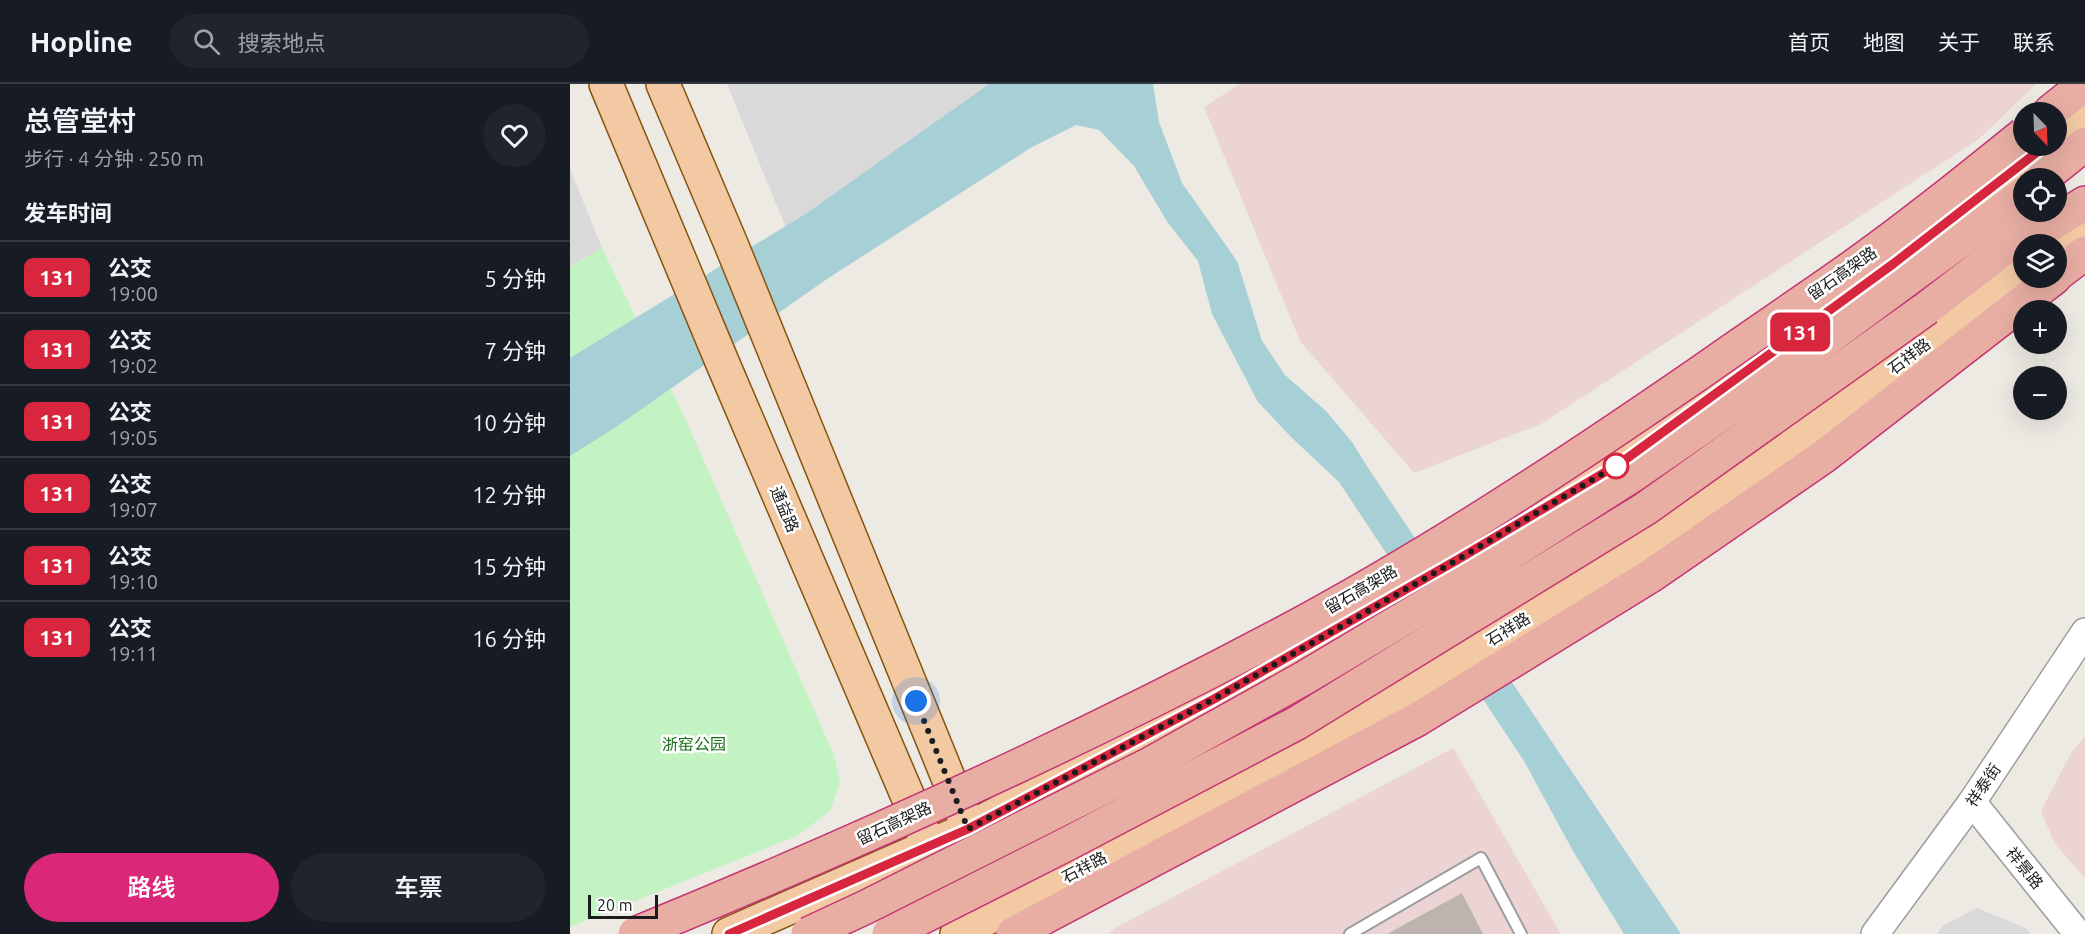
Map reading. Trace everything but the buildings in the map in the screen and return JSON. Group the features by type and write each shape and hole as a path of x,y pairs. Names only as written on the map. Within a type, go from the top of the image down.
{"highway":[{"path":"2062,102 2085,84"},
{"name":"留石高架路","path":"635,934 843,847 1116,719 1283,634 1462,531 1632,420 1852,267 1946,197 2013,143"},
{"path":"2055,168 2085,144"},
{"path":"2067,198 2085,183"},
{"path":"808,934 1152,763 1304,678 1470,579 1636,473 1778,375 2013,202"},
{"path":"1967,276 2085,203"},
{"path":"889,934 1067,844 1297,723 1645,509 1927,308 2038,222"},
{"path":"2067,267 2085,253"},
{"path":"1009,926 1418,719 1653,575 1823,457 2040,288"}],"main road":[{"name":"通益路","path":"606,84 929,846 960,933"},
{"path":"663,84 731,244 1009,926"},
{"path":"2067,127 2085,113"},
{"path":"729,934 968,829 1214,699 1457,560 1622,462 1893,264 2032,156"},
{"path":"2067,238 2085,225"},
{"name":"石祥路","path":"960,933 1009,926 1250,779 1443,670 1640,549 1913,354 2013,277"}],"street":[{"name":"祥泰街","path":"1875,934 1972,802 2085,632"},
{"name":"祥景路","path":"1972,802 2078,934"}],"lane":[{"path":"1350,934 1481,858 1521,934"}],"shaded area":[{"path":"727,84 1058,84 797,255"},
{"path":"1240,84 2036,84 2017,102 2013,102 2013,106 1979,139 1541,424 1414,473 1300,341 1204,107"},
{"path":"570,169 602,248 570,267"},
{"path":"2085,736 2085,878 2055,844 2041,811 2071,753"},
{"path":"1453,748 1561,934 1109,934 1117,927"},
{"path":"1977,908 2026,928 2031,934 1937,934 1944,925"}],"green space":[{"name":"浙窑公园","path":"602,248 685,418 834,755 840,783 830,811 797,836 570,927 570,267"}],"water":[{"path":"989,84 1153,84 1159,122 1182,183 1237,261 1262,341 1285,375 1326,411 1352,442 1681,934 1624,934 1573,851 1524,761 1339,482 1258,402 1212,314 1198,261 1168,223 1134,166 1099,130 1076,125 1032,147 827,279 616,427 570,456 570,358 807,213"}],"bus line":[{"name":"131","path":"729,934 968,829 1214,699 1457,560 1622,462 1893,264 2033,156"}],"route":[{"path":"916,701 968,829 1214,699 1457,560 1622,462 1616,466"}]}
